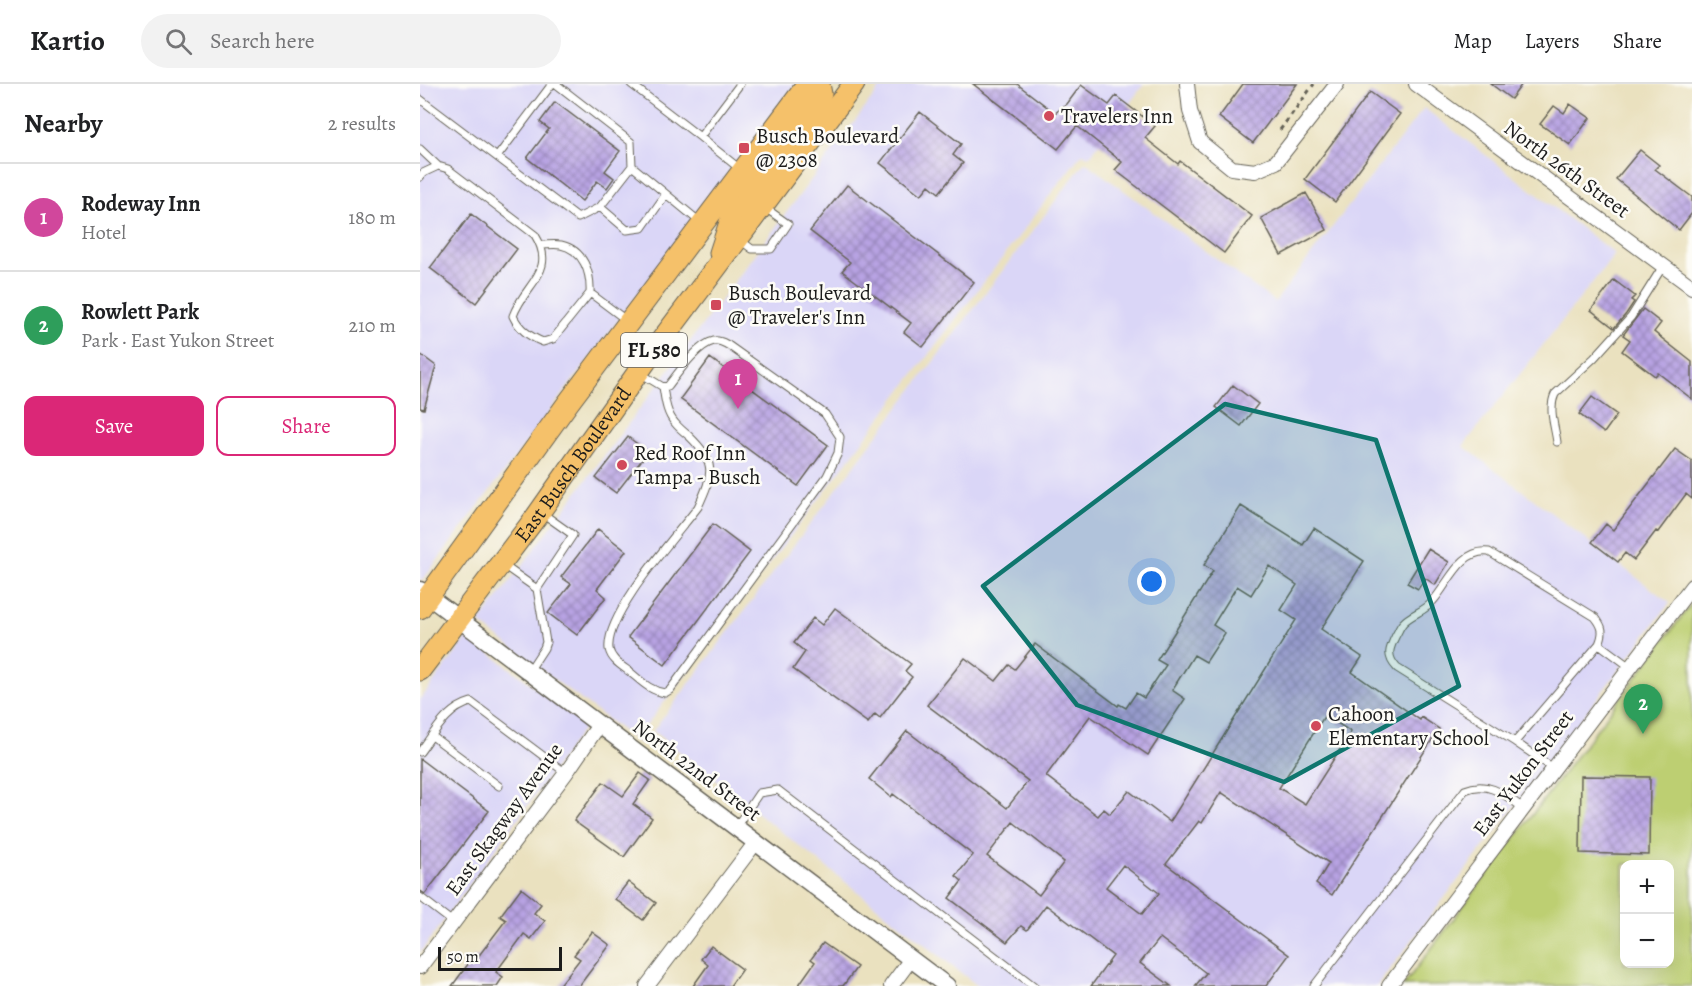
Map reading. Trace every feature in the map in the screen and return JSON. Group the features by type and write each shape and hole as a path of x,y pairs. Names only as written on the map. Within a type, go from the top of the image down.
{"main road":[{"name":"East Busch Boulevard","path":"423,598 808,84"},
{"path":"716,268 732,216 813,109 821,94 819,84"},
{"name":"East Busch Boulevard","path":"420,670 540,512 638,372 855,84"}],"street":[{"path":"1187,84 1190,111 1200,142 1232,168 1255,171 1276,162 1336,84"},
{"name":"North 26th Street","path":"1416,84 1692,287"},
{"name":"East Yukon Street","path":"1389,986 1692,586"},
{"name":"North 22nd Street","path":"423,598 459,619 947,986"},
{"name":"East Skagway Avenue","path":"420,967 566,773 599,725"},
{"path":"647,986 756,842"},
{"path":"891,986 911,959"}],"lane":[{"path":"497,157 552,84"},
{"path":"420,99 578,218 600,207 632,166 632,142 556,84"},
{"path":"631,84 742,171"},
{"path":"700,137 740,84"},
{"path":"420,149 438,166 448,169 535,235 541,245 544,259 540,273 517,305 513,316 518,325 534,339 543,342 553,339 590,293 590,279 585,262 574,251 561,245 541,245"},
{"path":"420,177 438,166"},
{"path":"632,166 702,224"},
{"path":"600,207 627,231 642,228 666,194"},
{"path":"738,239 752,249 771,249 788,224 763,206"},
{"path":"1557,442 1552,410 1555,394 1594,358 1631,316 1663,266"},
{"path":"590,293 628,322"},
{"path":"638,372 663,387 668,411 674,422 704,451 709,459 710,475 698,507 628,598 610,633 609,649 612,658 649,687 665,693 670,690 827,476 838,453 840,437 825,414 728,345 719,341 713,341 704,346 668,386 663,387"},
{"path":"529,671 546,642 537,589 573,535 540,512"},
{"path":"1515,742 1599,644 1603,634 1602,625 1595,617 1489,552 1480,551 1472,553 1463,561 1432,604 1403,622 1388,650 1390,659 1397,668 1553,768"},
{"path":"501,564 537,589"},
{"path":"1599,644 1630,667"},
{"path":"420,752 451,711 459,705 471,702 566,773"},
{"path":"432,736 499,786"},
{"path":"1314,986 1466,790 1474,786 1492,788 1523,808"},
{"path":"736,827 759,793 778,790 1034,986"},
{"path":"420,897 454,923"}],"path":[{"path":"1278,134 1314,84"}],"highlighted area":[{"path":"1225,404 1376,440 1459,686 1284,782 1077,705 983,586"}],"shaded area":[{"path":"420,84 796,84 422,581 420,579"},
{"path":"883,84 1144,84 1090,156 1083,154 1079,157 646,726 645,733 653,742 639,743 479,623"},
{"path":"1424,108 1615,254 1463,446 1670,603 1377,986 978,986 653,731 1085,162 1275,302"},
{"path":"468,637 586,725 420,953 420,700"}],"green space":[{"path":"1692,603 1692,986 1403,986"}],"building":[{"path":"973,84 1017,84 1055,113 1067,104 1081,85 1109,105 1116,96 1155,126 1145,138 1178,164 1180,161 1252,216 1224,253 1115,170 1122,162 1077,126 1058,149"},
{"path":"1243,84 1297,84 1253,143 1219,117"},
{"path":"1491,84 1522,84 1511,99"},
{"path":"1370,92 1400,114 1335,202 1305,179"},
{"path":"555,102 620,151 605,171 614,178 607,188 597,181 582,201 527,158 549,129 540,122"},
{"path":"1570,104 1590,118 1570,145 1540,124 1554,106 1564,113"},
{"path":"920,112 961,144 953,155 963,163 939,193 929,185 921,195 880,163"},
{"path":"1640,150 1659,165 1655,169 1692,197 1692,213 1679,230 1616,179"},
{"path":"847,185 974,282 923,347 904,332 911,323 842,271 850,262 810,231"},
{"path":"1306,193 1327,230 1281,255 1261,218"},
{"path":"471,214 517,249 476,303 430,268"},
{"path":"1614,280 1635,296 1631,300 1634,302 1614,328 1591,310"},
{"path":"1643,309 1661,323 1654,332 1692,362 1692,399 1658,373 1655,376 1622,351 1630,340 1623,335"},
{"path":"420,354 436,366 424,409 420,408"},
{"path":"710,358 828,445 798,486 680,399"},
{"path":"1233,385 1258,404 1241,426 1216,407"},
{"path":"1592,397 1617,415 1604,433 1579,414"},
{"name":"Red Roof Inn Tampa - Busch","path":"628,437 648,452 616,493 596,478"},
{"path":"1675,449 1692,461 1692,499 1686,494 1634,560 1625,553 1618,562 1592,542 1606,524 1613,530"},
{"path":"1241,506 1303,545 1314,528 1364,561 1321,629 1362,657 1352,672 1420,720 1421,717 1439,729 1332,895 1316,884 1329,863 1221,792 1202,823 1199,821 1166,864 1289,955 1266,986 1195,986 1206,973 1160,938 1140,963 1171,986 1091,986 1113,956 1046,905 1027,930 1021,926 1007,942 949,898 962,881 956,876 973,855 893,794 891,797 869,779 907,731 1007,808 1028,781 927,705 965,658 996,681 1009,665 1015,669 1035,644 1118,706 1119,704 1126,708 1136,693 1144,698 1166,665 1157,660 1213,571 1204,565","holes":["1269,566 1297,585 1281,610 1296,620 1170,822 1129,791 1110,814 1104,809 1098,816 1046,776 1090,716 1148,755 1185,699 1172,690 1194,655 1206,662 1225,633 1213,625 1237,586 1251,595","1325,715 1351,732 1305,804 1279,788","1013,822 1064,862 1039,895 987,856","1123,865 1159,893 1142,914 1106,887"]},
{"path":"713,524 750,552 665,665 628,637"},
{"path":"598,529 626,551 597,589 606,597 577,635 548,613 571,584 561,577"},
{"path":"1428,549 1449,562 1435,585 1425,578 1418,589 1407,583"},
{"path":"835,608 911,664 905,671 912,677 880,718 875,714 868,723 793,669 805,652 794,643 813,618 822,625"},
{"path":"420,759 489,811 425,894 420,891"},
{"path":"640,773 650,780 633,804 652,818 624,857 574,821 603,782 623,796"},
{"path":"1581,776 1650,777 1649,855 1580,853"},
{"path":"628,882 656,903 643,920 615,899"},
{"path":"521,888 541,904 534,913 545,921 531,939 524,934 496,972 503,977 497,986 452,986 474,956 477,958 506,920 500,916"},
{"path":"592,932 610,945 579,986 559,986 580,959 574,955"},
{"path":"823,943 857,967 843,986 798,986 815,962 811,959"},
{"path":"711,946 742,969 730,986 693,986 708,965 701,959"}],"place":[{"name":"Travelers Inn","path":"1049,116"},
{"name":"Busch Boulevard @ 2308","path":"744,148"},
{"name":"Busch Boulevard @ Traveler's Inn","path":"716,305"},
{"name":"Rodeway Inn","path":"738,409"},
{"name":"Red Roof Inn Tampa - Busch","path":"622,465"},
{"name":"Cahoon Elementary School","path":"1316,726"},
{"name":"Rowlett Park","path":"1643,734"}]}
